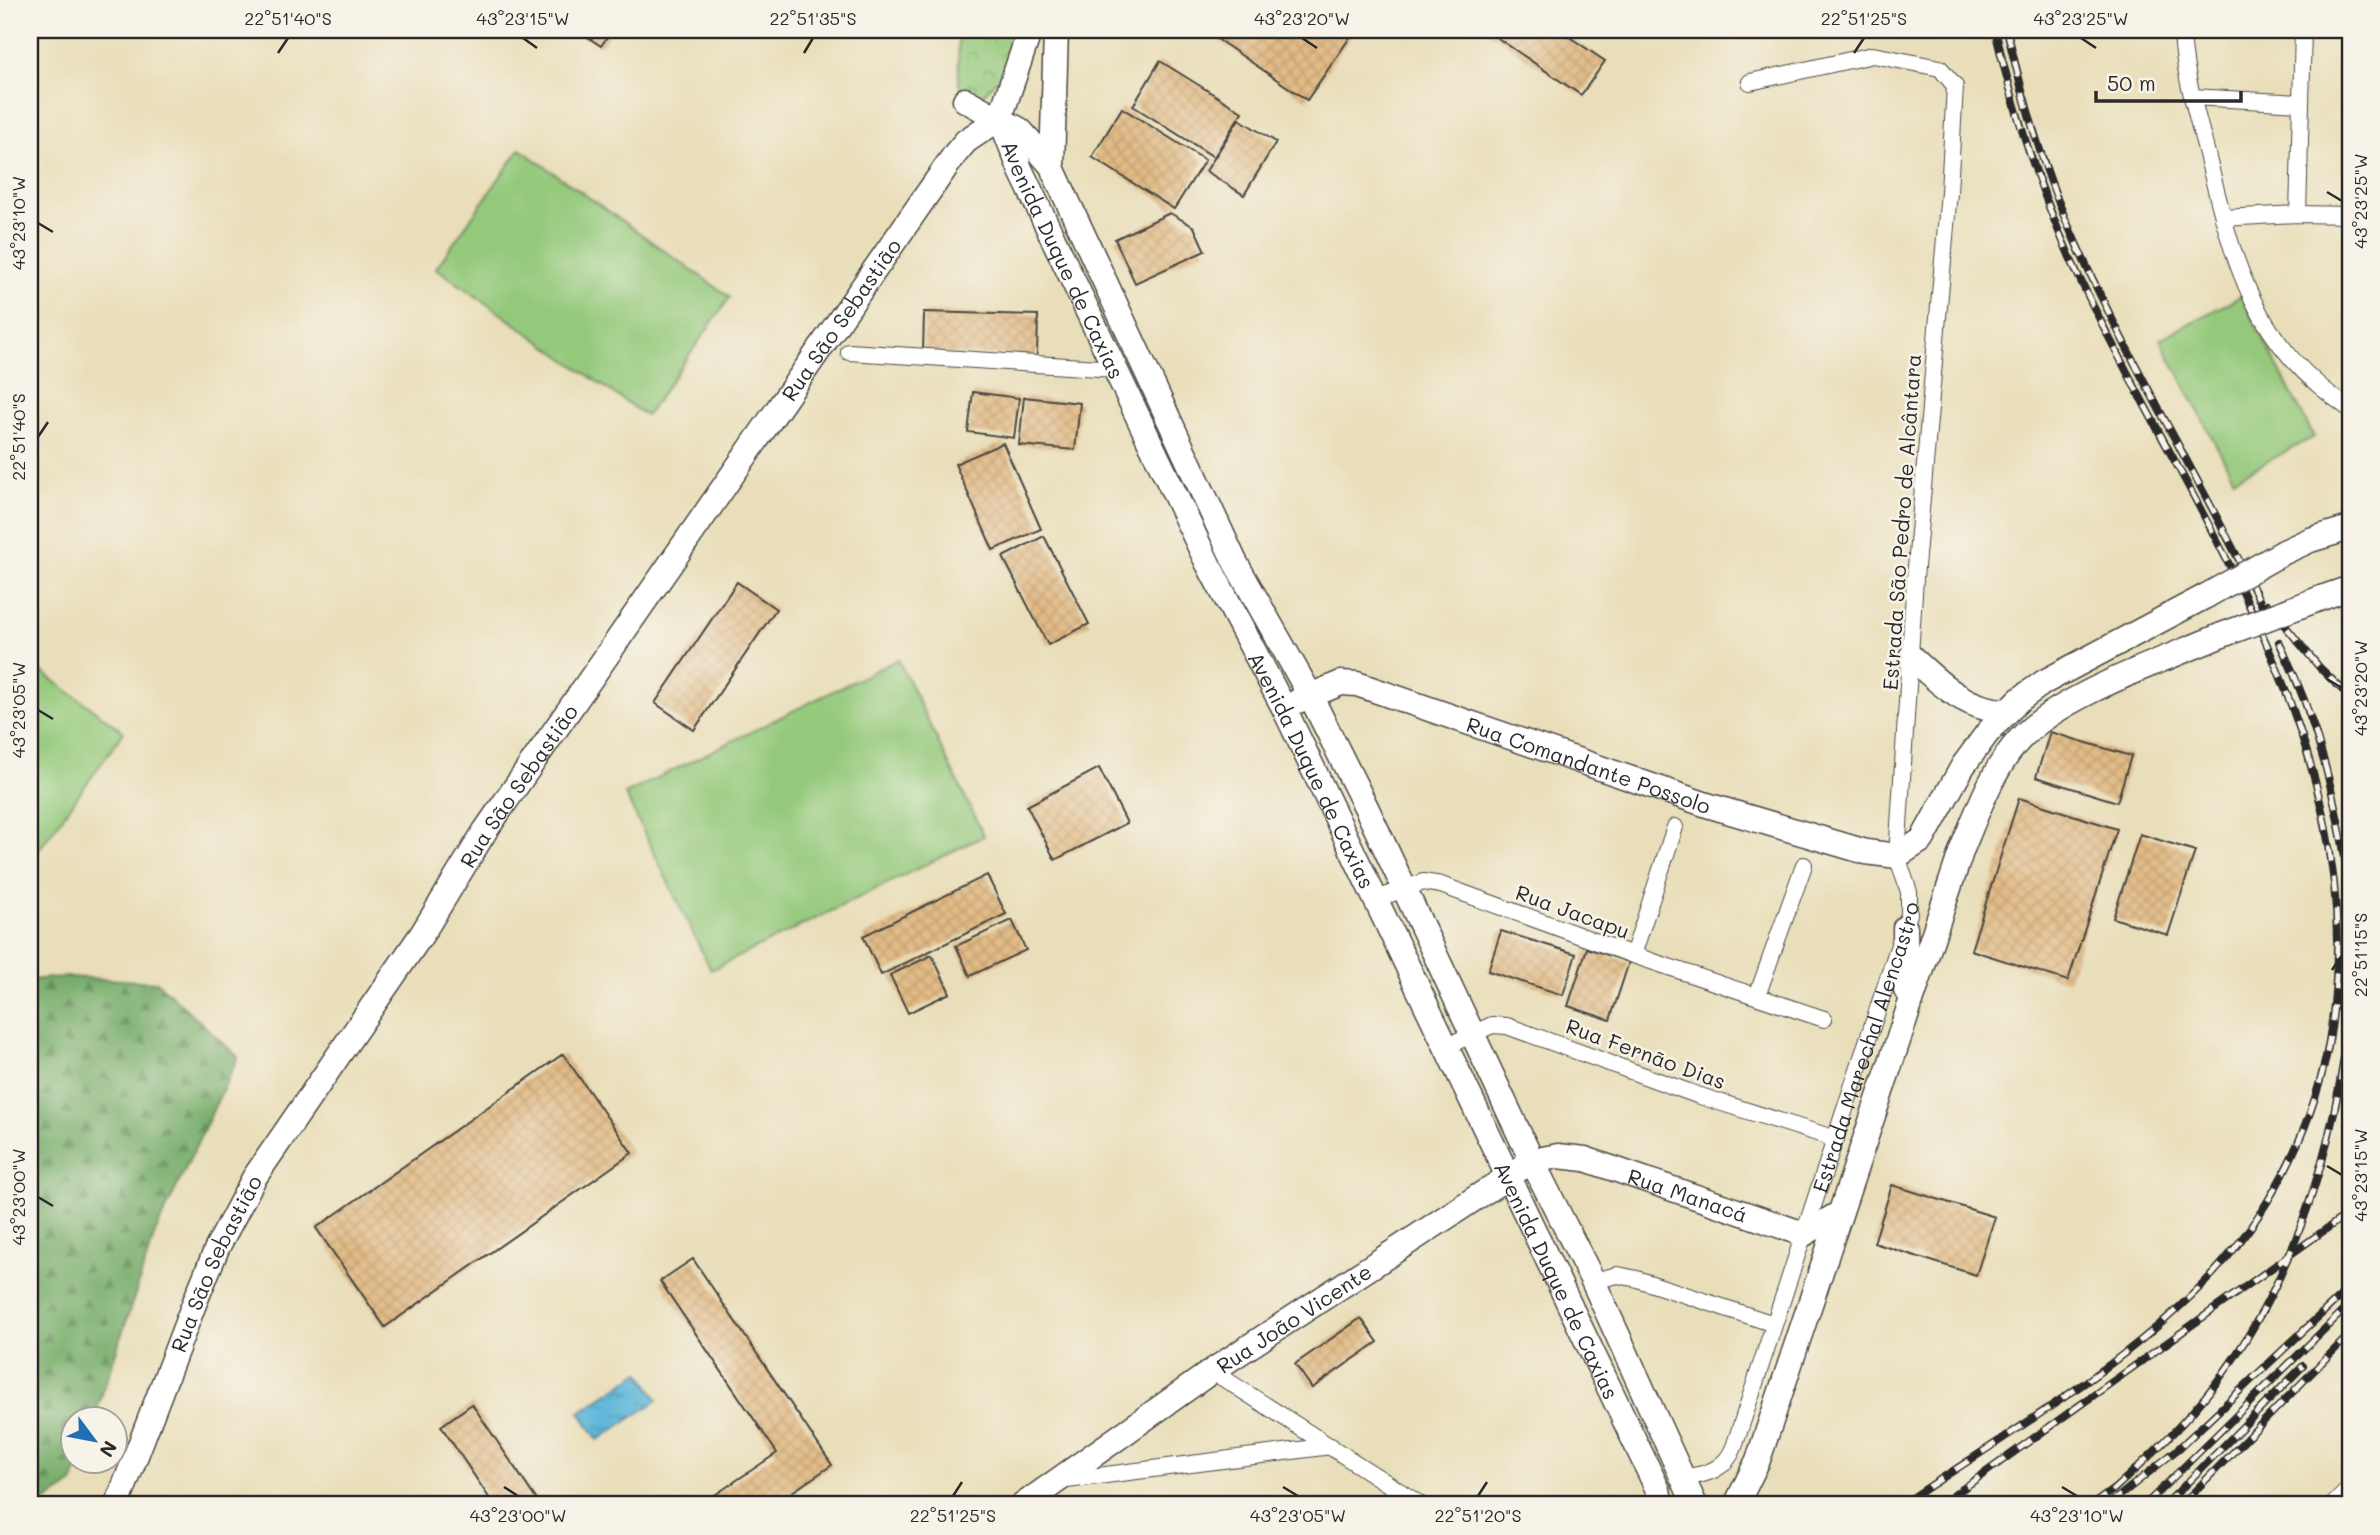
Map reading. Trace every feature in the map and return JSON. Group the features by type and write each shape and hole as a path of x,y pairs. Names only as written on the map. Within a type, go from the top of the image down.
{"main road":[{"name":"Avenida Duque de Caxias","path":"1030,30 1000,117 1021,171 1208,564 1284,708 1658,1500"},
{"name":"Avenida Duque de Caxias","path":"1056,30 1052,166 1095,266 1235,562 1310,695 1532,1160 1593,1281 1695,1505"},
{"path":"964,100 1000,117 1032,140 1052,166"},
{"name":"Rua São Sebastião","path":"117,1505 217,1248 254,1178 422,934 485,831 869,276 961,148 1000,117"},
{"path":"1898,856 1922,840 1963,766 2007,711 2045,682 2284,552 2310,540 2350,528"},
{"name":"Estrada Marechal Alencastro","path":"1736,1505 1753,1474 1906,1008 1962,849 1987,793 2018,741 2048,716 2071,702 2222,635 2350,588"},
{"path":"1911,657 1964,701 1989,711 2007,711"},
{"name":"Rua Comandante Possolo","path":"1284,708 1341,684 1375,689 1707,805 1873,854 1898,856"},
{"path":"1905,928 1906,1008"},
{"name":"Rua Manacá","path":"1532,1160 1558,1156 1585,1159 1804,1234"},
{"name":"Rua João Vicente","path":"1023,1505 1212,1371 1532,1160"},
{"path":"1804,1234 1840,1213"}],"street":[{"path":"2182,30 2192,97 2238,270 2267,327 2295,361 2350,409"},
{"path":"2298,214 2303,30"},
{"name":"Estrada São Pedro de Alcântara","path":"1749,82 1873,55 1940,68 1955,86 1898,856"},
{"path":"2192,97 2300,103"},
{"path":"2223,218 2298,214 2350,215"},
{"path":"849,352 1115,369"},
{"path":"1633,955 1675,827"},
{"name":"Estrada Marechal Alencastro","path":"1684,1478 1718,1469 1730,1457 1905,928 1910,902 1898,856"},
{"path":"1757,996 1804,865"},
{"name":"Rua Jacapu","path":"1374,900 1402,887 1423,882 1441,885 1633,955 1824,1019"},
{"name":"Rua Fernão Dias","path":"1445,1047 1492,1025 1507,1026 1697,1095 1836,1139"},
{"path":"1593,1281 1618,1275 1637,1279 1774,1324"},
{"path":"1212,1371 1421,1505"},
{"name":"Rua João Vicente","path":"1059,1482 1331,1446"},
{"path":"2333,1505 2350,1489"}],"green space":[{"path":"958,30 1028,30 1025,50 981,97 959,86"},
{"path":"520,149 730,297 646,416 436,268"},
{"path":"2241,296 2314,437 2234,479 2160,339"},
{"path":"898,659 984,836 711,970 625,794"},
{"path":"30,663 124,732 30,862"},
{"path":"67,977 157,982 238,1057 155,1233 98,1406 60,1406 60,1476 75,1476 72,1484 40,1505 30,1505 30,980"}],"water":[{"path":"640,1372 658,1400 598,1440 580,1412"}],"building":[{"path":"577,30 612,30 601,46"},
{"path":"1204,30 1355,30 1307,100"},
{"path":"1486,30 1559,30 1605,61 1581,95"},
{"path":"1160,61 1242,112 1214,157 1133,106"},
{"path":"1122,108 1205,160 1174,209 1092,157"},
{"path":"1239,119 1276,142 1244,195 1206,171"},
{"path":"1170,213 1194,227 1205,251 1135,283 1115,239"},
{"path":"924,312 1038,315 1037,356 923,353"},
{"path":"973,392 1019,398 1014,438 968,432"},
{"path":"1024,397 1080,403 1075,450 1019,445"},
{"path":"1003,443 1041,529 993,550 955,464"},
{"path":"1044,536 1089,624 1048,645 1003,557"},
{"path":"737,582 776,609 694,730 655,703"},
{"path":"2050,732 2131,756 2117,802 2036,777"},
{"path":"1099,768 1127,823 1055,860 1027,806"},
{"path":"2019,798 2117,829 2068,981 1971,950"},
{"path":"2140,834 2195,851 2168,935 2113,918"},
{"path":"987,875 1006,914 881,975 863,936"},
{"path":"1012,920 1026,950 970,976 956,946"},
{"path":"1501,931 1576,954 1563,995 1488,971"},
{"path":"1587,948 1629,962 1610,1020 1568,1006"},
{"path":"932,955 950,993 908,1013 890,975"},
{"path":"563,1054 632,1153 385,1327 316,1228"},
{"path":"1892,1185 1995,1217 1976,1275 1874,1243"},
{"path":"693,1259 832,1465 773,1505 700,1505 777,1453 660,1281"},
{"path":"1361,1318 1378,1342 1312,1388 1295,1364"},
{"path":"472,1404 540,1505 494,1505 441,1426"}],"railway":[{"path":"1902,1505 2059,1401 2135,1345 2204,1283 2247,1232 2266,1204 2298,1144 2320,1080 2328,1047 2337,940 2328,838 2303,740 2267,646 2223,553 2126,370 2065,247 2030,155 1995,30"},
{"path":"2007,30 2034,132 2071,232 2117,330 2267,616"},
{"path":"2267,604 2320,668 2350,697"},
{"path":"2279,642 2305,702 2324,762 2350,889"},
{"path":"2112,1491 2167,1439 2204,1398 2244,1342 2269,1299 2308,1206 2323,1157 2335,1108 2350,1010"},
{"path":"1940,1505 2350,1212"},
{"path":"2108,1505 2178,1449 2350,1287"},
{"path":"2145,1505 2350,1304"},
{"path":"2181,1505 2350,1334"},
{"path":"2165,1505 2303,1366"},
{"path":"2092,1505 2114,1489"}]}
